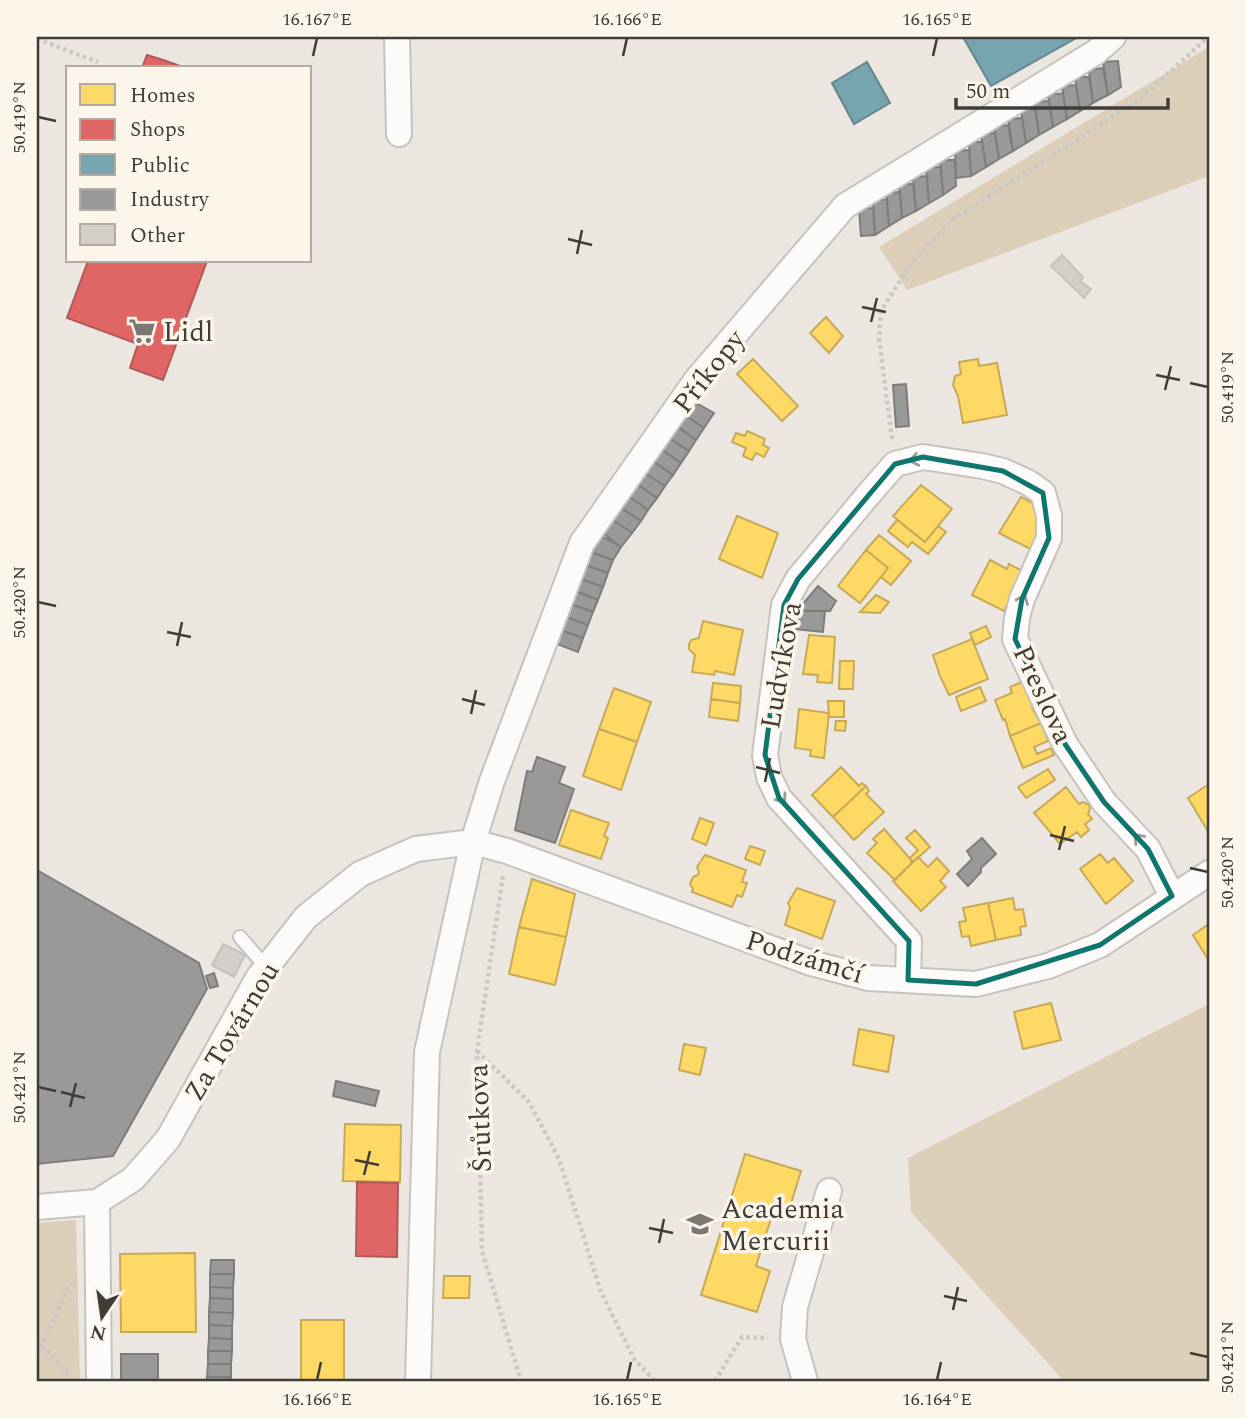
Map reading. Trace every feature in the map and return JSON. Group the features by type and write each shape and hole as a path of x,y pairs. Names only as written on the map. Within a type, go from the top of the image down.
{"street":[{"path":"397,37 399,134"},
{"name":"Příkopy","path":"418,1381 427,1052 473,842 492,781 582,542 697,380 845,206 1096,51 1113,37"},
{"name":"Preslova","path":"895,464 923,457 982,466 1003,471 1043,493 1049,515 1049,538 1022,599 1015,639 1065,744 1104,802 1148,849 1172,896"},
{"name":"Ludvíkova","path":"895,464 799,579 784,605 765,755 769,777 779,798 909,941 908,980"},
{"name":"Podzámčí","path":"473,842 507,850 810,963 868,978 976,984 1048,966 1100,945 1209,873"},
{"name":"Za Továrnou","path":"37,1207 97,1202 133,1179 168,1139 258,978 306,917 360,874 416,849 473,842"},
{"path":"805,1381 793,1339 795,1307 829,1191"},
{"path":"97,1202 99,1381"}],"lane":[{"path":"240,937 266,967"}],"path":[{"path":"895,464 879,338 881,311 912,262 953,219 1139,100 1208,37"},
{"path":"37,39 98,62"},
{"name":"Šrůtkova","path":"507,850 477,1051 482,1251 521,1381"},
{"path":"477,1051 529,1102 559,1159 601,1292 634,1359 655,1381"},
{"path":"37,1354 75,1275"},
{"path":"715,1381 742,1338 793,1339"},
{"path":"37,1341 75,1381"}],"highlighted area":[{"path":"923,457 1003,471 1043,493 1049,538 1022,599 1015,639 1065,744 1104,802 1148,849 1172,896 1100,945 976,984 908,980 909,941 779,798 765,755 784,605 798,579 895,464"}],"shaded area":[{"path":"1209,47 1209,176 907,290 879,247"},
{"path":"1209,1004 1209,1381 1064,1381 911,1212 908,1158"},
{"path":"76,1220 80,1381 37,1381 37,1223"}],"building: Homes":[{"path":"826,317 843,336 829,353 810,333"},
{"path":"753,359 798,406 782,421 737,374"},
{"path":"978,359 979,366 997,363 1007,415 963,423 953,385 955,376 961,374 959,362"},
{"path":"747,431 765,439 763,445 769,448 764,457 756,453 752,460 743,456 746,448 732,442 736,433 745,436"},
{"path":"921,485 952,509 925,542 893,516"},
{"path":"1021,497 1055,515 1036,552 999,533"},
{"path":"737,516 778,533 762,578 719,559"},
{"path":"897,520 925,542 938,526 946,532 928,554 912,542 908,547 888,531"},
{"path":"879,535 911,561 891,585 881,577 888,568 866,550"},
{"path":"866,550 888,568 860,603 838,586"},
{"path":"990,560 1007,569 1009,564 1024,572 1004,611 972,595"},
{"path":"876,595 889,602 880,613 860,612"},
{"path":"703,621 743,630 734,675 715,671 714,675 692,672 695,655 689,649 689,644 691,640 699,638"},
{"path":"986,626 991,637 975,645 970,633"},
{"path":"809,635 835,637 832,683 817,682 818,675 803,674"},
{"path":"972,639 988,679 949,695 933,655"},
{"path":"840,661 854,661 853,689 839,689"},
{"path":"1024,681 1034,707 1032,708 1041,723 1010,736 995,700 1012,693 1010,687"},
{"path":"713,683 741,686 740,703 711,699"},
{"path":"980,687 986,701 961,711 956,697"},
{"path":"614,688 651,702 637,742 599,729"},
{"path":"711,699 740,703 738,721 709,717"},
{"path":"828,701 844,701 844,717 829,717"},
{"path":"799,709 829,713 824,758 810,756 811,750 795,748"},
{"path":"836,721 846,721 845,731 835,730"},
{"path":"1041,723 1048,741 1034,747 1037,754 1051,748 1054,755 1023,768 1010,736"},
{"path":"599,729 637,742 621,790 583,776"},
{"path":"841,767 859,786 862,783 866,786 833,817 812,795"},
{"path":"1048,769 1055,780 1026,798 1018,787"},
{"path":"1209,784 1209,833 1188,798"},
{"path":"866,786 869,791 866,794 884,812 854,840 833,817"},
{"path":"1066,787 1079,804 1083,802 1089,805 1088,814 1092,819 1085,824 1089,830 1081,837 1077,832 1060,844 1034,813"},
{"path":"571,810 609,823 604,836 608,838 601,859 559,845"},
{"path":"700,818 714,823 706,845 692,839"},
{"path":"884,829 913,862 895,880 867,853 877,843 873,839"},
{"path":"915,830 930,847 912,863 910,858 918,850 906,838"},
{"path":"750,846 765,851 760,865 745,859"},
{"path":"1100,854 1108,863 1114,858 1133,881 1106,904 1080,869"},
{"path":"705,855 746,870 742,882 747,883 742,897 737,895 732,907 692,892 690,884 693,877 698,875 697,867"},
{"path":"918,857 928,867 937,858 949,871 940,881 946,887 921,911 893,881"},
{"path":"532,879 575,894 566,937 519,927"},
{"path":"797,888 835,901 822,939 785,925 790,908 788,903"},
{"path":"1013,898 1015,910 1023,909 1026,926 1020,927 1021,935 996,940 988,903"},
{"path":"988,903 996,940 971,946 969,936 962,937 959,922 966,921 963,908"},
{"path":"1209,924 1209,961 1193,935"},
{"path":"519,927 566,937 555,985 509,974"},
{"path":"1051,1003 1061,1040 1023,1049 1014,1012"},
{"path":"859,1029 894,1036 888,1072 853,1065"},
{"path":"684,1044 706,1048 700,1075 679,1070"},
{"path":"345,1124 401,1125 400,1182 343,1181"},
{"path":"745,1154 801,1171 788,1213 774,1209 756,1266 770,1271 757,1312 701,1295"},
{"path":"195,1253 196,1332 121,1332 120,1254"},
{"path":"444,1276 470,1276 469,1298 443,1298"},
{"path":"301,1320 344,1320 344,1381 301,1381"}],"building: Shops":[{"path":"147,55 180,66 143,66"},
{"name":"Lidl","path":"88,262 207,262 163,380 130,368 138,344 67,318"},
{"path":"357,1182 398,1183 397,1257 356,1256"}],"building: Public":[{"path":"963,37 1078,37 991,86"},
{"path":"867,62 890,103 854,124 832,83"}],"building: Industry":[{"path":"1118,61 1121,87 1108,95 1103,62"},
{"path":"1103,68 1108,95 1093,103 1089,70"},
{"path":"1075,77 1089,77 1093,103 1080,111"},
{"path":"1076,85 1080,111 1067,119 1062,86"},
{"path":"1063,93 1067,119 1053,127 1048,95"},
{"path":"1049,101 1053,127 1039,135 1035,102"},
{"path":"1035,108 1039,135 1026,143 1021,110"},
{"path":"1022,118 1026,143 1013,151 1008,119"},
{"path":"1008,125 1013,151 999,159 994,127"},
{"path":"995,133 999,159 986,167 981,135"},
{"path":"969,142 982,142 986,167 971,176"},
{"path":"969,150 971,176 956,178 955,151"},
{"path":"940,160 955,160 956,186 943,195"},
{"path":"941,167 943,195 929,203 926,168"},
{"path":"927,176 929,203 916,211 913,177"},
{"path":"899,184 913,184 916,211 902,218"},
{"path":"900,192 902,218 889,226 886,193"},
{"path":"887,199 889,226 875,235 873,201"},
{"path":"873,208 875,235 861,236 859,209"},
{"path":"906,384 909,426 896,427 893,385"},
{"path":"698,404 714,413 704,428 682,413 686,405"},
{"path":"682,413 704,428 696,440 674,424"},
{"path":"674,424 696,440 689,451 666,436"},
{"path":"666,436 689,451 681,463 658,447"},
{"path":"658,447 681,463 673,475 650,459"},
{"path":"650,459 673,475 665,486 641,471"},
{"path":"641,471 665,486 657,498 634,482"},
{"path":"634,482 657,498 648,510 626,494"},
{"path":"626,494 648,510 641,521 618,506"},
{"path":"618,506 641,521 632,533 610,518"},
{"path":"610,518 632,533 621,547 600,531"},
{"path":"598,534 621,547 613,560 588,551"},
{"path":"588,551 613,560 608,573 583,564"},
{"path":"583,564 608,573 603,587 578,578"},
{"path":"578,578 603,587 598,600 573,590"},
{"path":"818,586 836,601 830,611 797,611"},
{"path":"573,590 598,600 593,612 568,603"},
{"path":"568,603 593,612 588,625 564,616"},
{"path":"797,611 825,611 823,632 795,629"},
{"path":"564,616 588,625 583,638 558,629"},
{"path":"558,629 583,638 578,652 554,643"},
{"path":"537,757 565,767 559,783 574,789 555,843 515,830 527,771 532,772"},
{"path":"982,838 996,854 968,886 957,874 972,859 967,851"},
{"path":"37,870 199,963 207,989 113,1156 37,1164"},
{"path":"214,973 218,986 210,988 206,976"},
{"path":"336,1081 379,1091 375,1106 333,1096"},
{"path":"211,1260 234,1260 234,1274 210,1274"},
{"path":"210,1274 234,1274 233,1288 210,1287"},
{"path":"210,1287 233,1288 233,1299 210,1298"},
{"path":"210,1298 233,1299 233,1313 209,1312"},
{"path":"209,1312 233,1313 232,1326 209,1325"},
{"path":"209,1325 232,1326 232,1339 209,1338"},
{"path":"209,1338 232,1339 232,1351 208,1351"},
{"path":"208,1351 232,1351 231,1364 208,1364"},
{"path":"121,1354 158,1354 158,1381 121,1381"},
{"path":"208,1364 231,1364 231,1377 207,1377"},
{"path":"207,1377 231,1377 231,1381 207,1381"}],"building: Other":[{"path":"1062,255 1083,277 1080,281 1091,289 1084,298 1051,266"},
{"path":"223,944 245,955 234,977 212,965"}],"place":[{"name":"Lidl","path":"142,331"},
{"name":"Academia Mercurii","path":"700,1224"}]}
